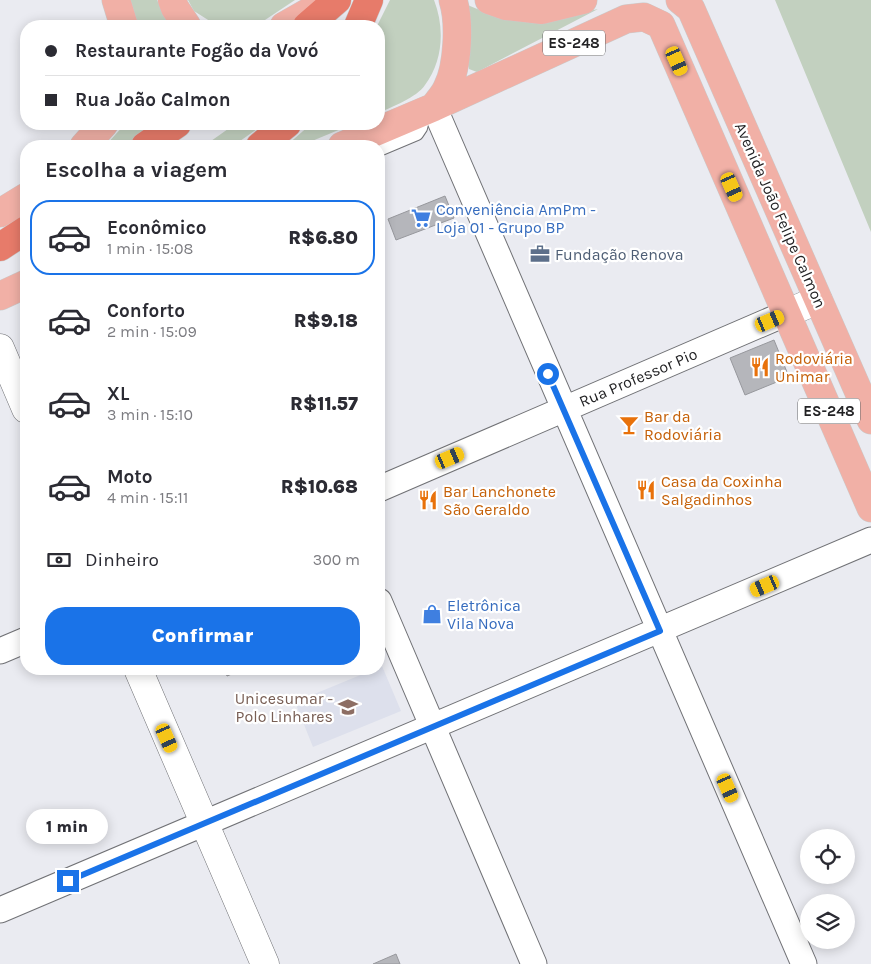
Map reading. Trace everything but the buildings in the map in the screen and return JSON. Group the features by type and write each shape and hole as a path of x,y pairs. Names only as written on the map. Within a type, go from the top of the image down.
{"highway":[{"path":"314,20 337,0"},
{"path":"361,20 369,0"},
{"path":"154,140 168,130"},
{"path":"267,140 279,130"},
{"path":"0,247 20,234"}],"main road":[{"path":"116,0 122,20"},
{"path":"172,0 174,8 182,20"},
{"path":"294,20 329,0"},
{"path":"429,109 448,88 454,64 457,26 453,0"},
{"name":"ES-248","path":"489,0 506,6 542,10 583,0"},
{"name":"Avenida João Felipe Calmon","path":"686,4 871,420"},
{"name":"Avenida João Felipe Calmon","path":"488,82 626,19 644,17 661,25 871,508"},
{"path":"454,64 458,76 463,82 472,84 488,82"},
{"path":"385,128 488,82"},
{"path":"89,140 99,130"},
{"path":"356,140 380,130"},
{"path":"0,213 20,201"},
{"path":"0,296 20,287"}],"street":[{"path":"429,109 563,409 804,964"},
{"path":"787,314 818,300"},
{"name":"Rua Professor Pio","path":"385,486 787,314"},
{"path":"0,348 20,395"},
{"path":"0,910 871,540"},
{"path":"385,616 534,964"},
{"path":"0,652 20,643"},
{"path":"141,675 265,964"}],"lane":[{"path":"385,147 417,134 429,109"}],"shaded area":[{"name":"Unicesumar - Polo Linhares","path":"385,673 401,711 313,747 295,702 360,675 385,675"}],"green space":[{"path":"128,0 157,0 167,20 136,20"},
{"path":"188,0 295,0 265,20 208,20 194,11"},
{"path":"390,0 434,0 438,11 441,33 436,66 425,85 416,94 385,110 385,20 380,20"},
{"path":"775,0 871,0 871,232"},
{"path":"465,4 497,17 539,22 598,9 477,72 469,69"},
{"path":"120,130 148,130 134,140 110,140"},
{"path":"227,130 256,130 241,140 212,140"},
{"path":"304,130 339,130 314,140 293,140"}],"place":[{"name":"Conveniência AmPm - Loja 01 - Grupo BP","path":"421,218"},
{"name":"Fundação Renova","path":"540,254"},
{"name":"Rodoviária Unimar","path":"760,367"},
{"name":"Bar da Rodoviária","path":"629,425"},
{"name":"Casa da Coxinha Salgadinhos","path":"646,490"},
{"name":"Bar Lanchonete São Geraldo","path":"428,500"},
{"name":"Eletrônica Vila Nova","path":"432,614"},
{"name":"Unicesumar - Polo Linhares","path":"348,707"}],"route":[{"path":"68,881 660,631 548,374"}]}
